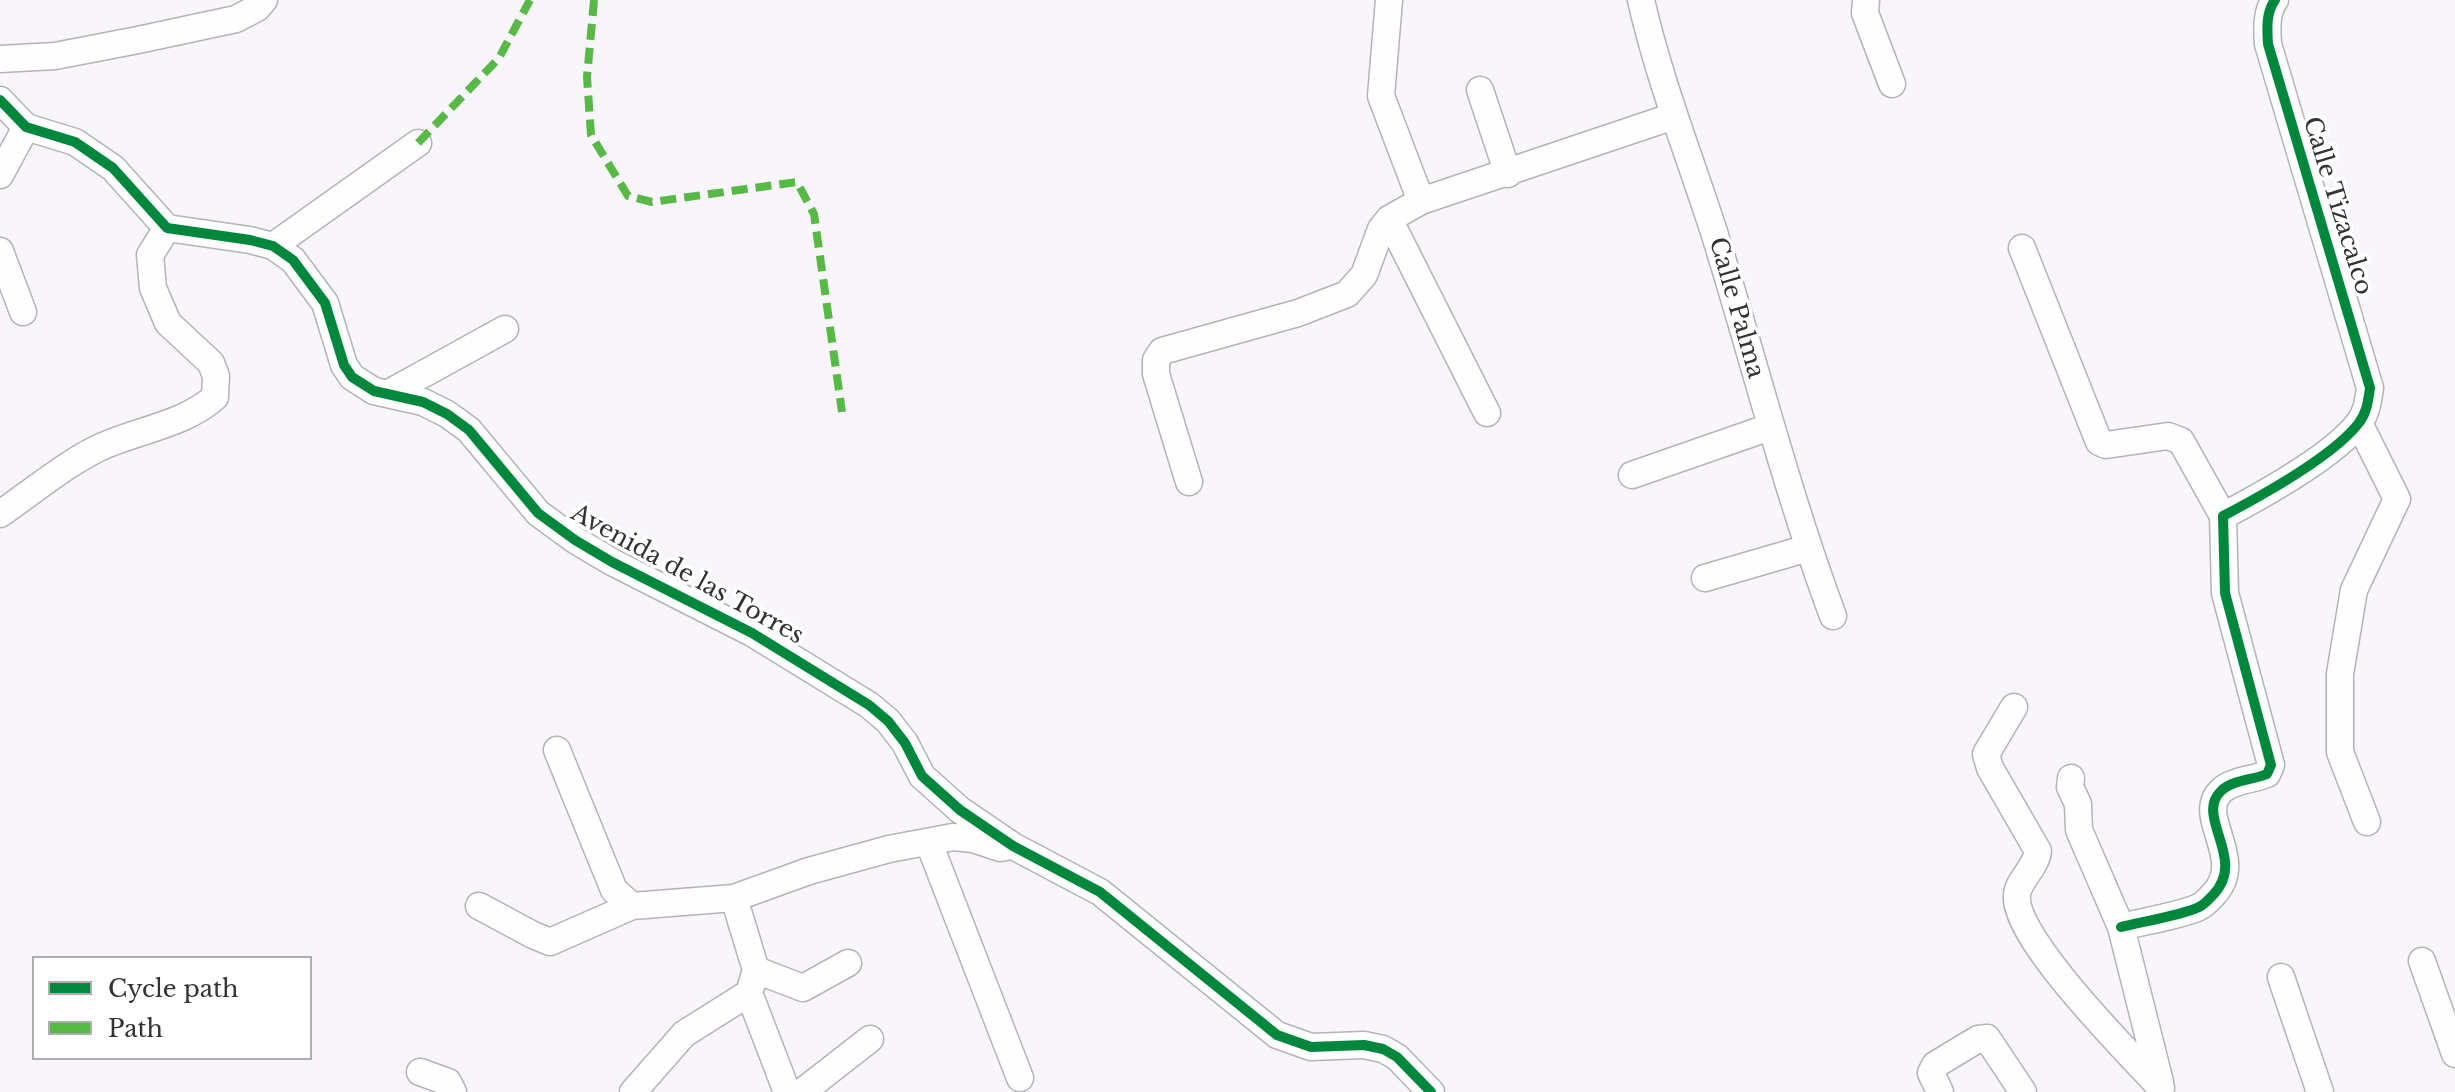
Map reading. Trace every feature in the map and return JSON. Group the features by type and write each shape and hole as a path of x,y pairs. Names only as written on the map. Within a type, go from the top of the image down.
{"street":[{"path":"0,59 55,56 236,19 257,8 264,0"},
{"path":"1389,0 1381,96 1421,201"},
{"name":"Calle Palma","path":"1641,0 1674,116 1714,232 1770,427 1833,616"},
{"path":"1866,0 1865,13 1892,84"},
{"name":"Calle Tizacalco","path":"2275,0 2268,16 2268,44 2370,388 2368,408 2359,423"},
{"path":"1480,90 1508,174"},
{"path":"0,100 26,127 75,142 113,168 167,228 150,255 153,288 168,323 211,363 216,376 215,397 205,406 101,447 0,514"},
{"path":"1189,482 1156,374 1156,360 1162,351 1298,313 1347,294 1364,275 1381,229 1389,219 1421,201 1674,116"},
{"path":"0,175 26,127"},
{"path":"273,246 418,143"},
{"path":"1389,219 1487,413"},
{"name":"Avenida de las Torres","path":"167,228 227,235 273,246 293,260 325,303 344,365 352,377 374,391 423,402 469,430 538,513 612,562 752,633 869,705 888,721 905,743 922,776 936,790 1013,846 1047,862 1112,901 1277,1035 1311,1047 1364,1045 1383,1049 1397,1057 1431,1092"},
{"path":"2022,248 2099,442 2106,445 2168,436 2181,441 2223,516 2225,593 2271,765 2267,774 2231,785 2220,792 2214,803 2227,867 2222,885 2201,907 2121,927"},
{"path":"0,251 23,312"},
{"path":"389,393 505,329"},
{"path":"2223,516 2260,496 2337,445 2359,423 2397,499 2354,590 2340,674 2340,752 2367,822"},
{"path":"1632,475 1770,427"},
{"path":"1705,578 1808,548"},
{"path":"2014,707 1986,754 1990,768 2038,851 2036,862 2017,892 2023,921 2063,980 2162,1090"},
{"path":"557,750 614,890 632,906"},
{"path":"2071,778 2070,787 2078,804 2079,830 2121,927 2162,1090"},
{"path":"479,906 550,942 632,906 734,898 809,871 889,849 953,837 973,839 1000,848 1013,846"},
{"path":"929,843 1020,1078"},
{"path":"734,898 752,981 787,1092"},
{"path":"2422,961 2455,1054"},
{"path":"633,1092 684,1034 752,981 803,988 848,963"},
{"path":"2281,977 2320,1092"},
{"path":"1940,1092 1931,1073 1935,1065 1978,1039 1987,1038 2023,1092"},
{"path":"802,1092 870,1039"},
{"path":"420,1072 448,1082 453,1092"}],"marked path":[{"path":"418,143 499,58 530,0"},
{"path":"594,0 587,77 591,135 628,196 652,202 797,182 814,214 842,412"}],"cycle path":[{"path":"2121,927 2192,910 2213,895 2222,881 2225,867 2213,813 2214,801 2226,787 2267,774 2271,765 2225,593 2223,516 2295,475 2346,437 2361,420 2369,398 2370,388 2268,44 2267,27 2275,0"},
{"path":"0,100 26,127 75,142 113,168 167,228 250,240 273,246 293,260 325,303 344,365 352,377 374,391 423,402 447,414 469,430 538,513 575,540 752,633 869,705 888,721 905,743 922,776 960,810 1013,846 1100,892 1277,1035 1311,1047 1364,1045 1383,1049 1397,1057 1431,1092"}]}
